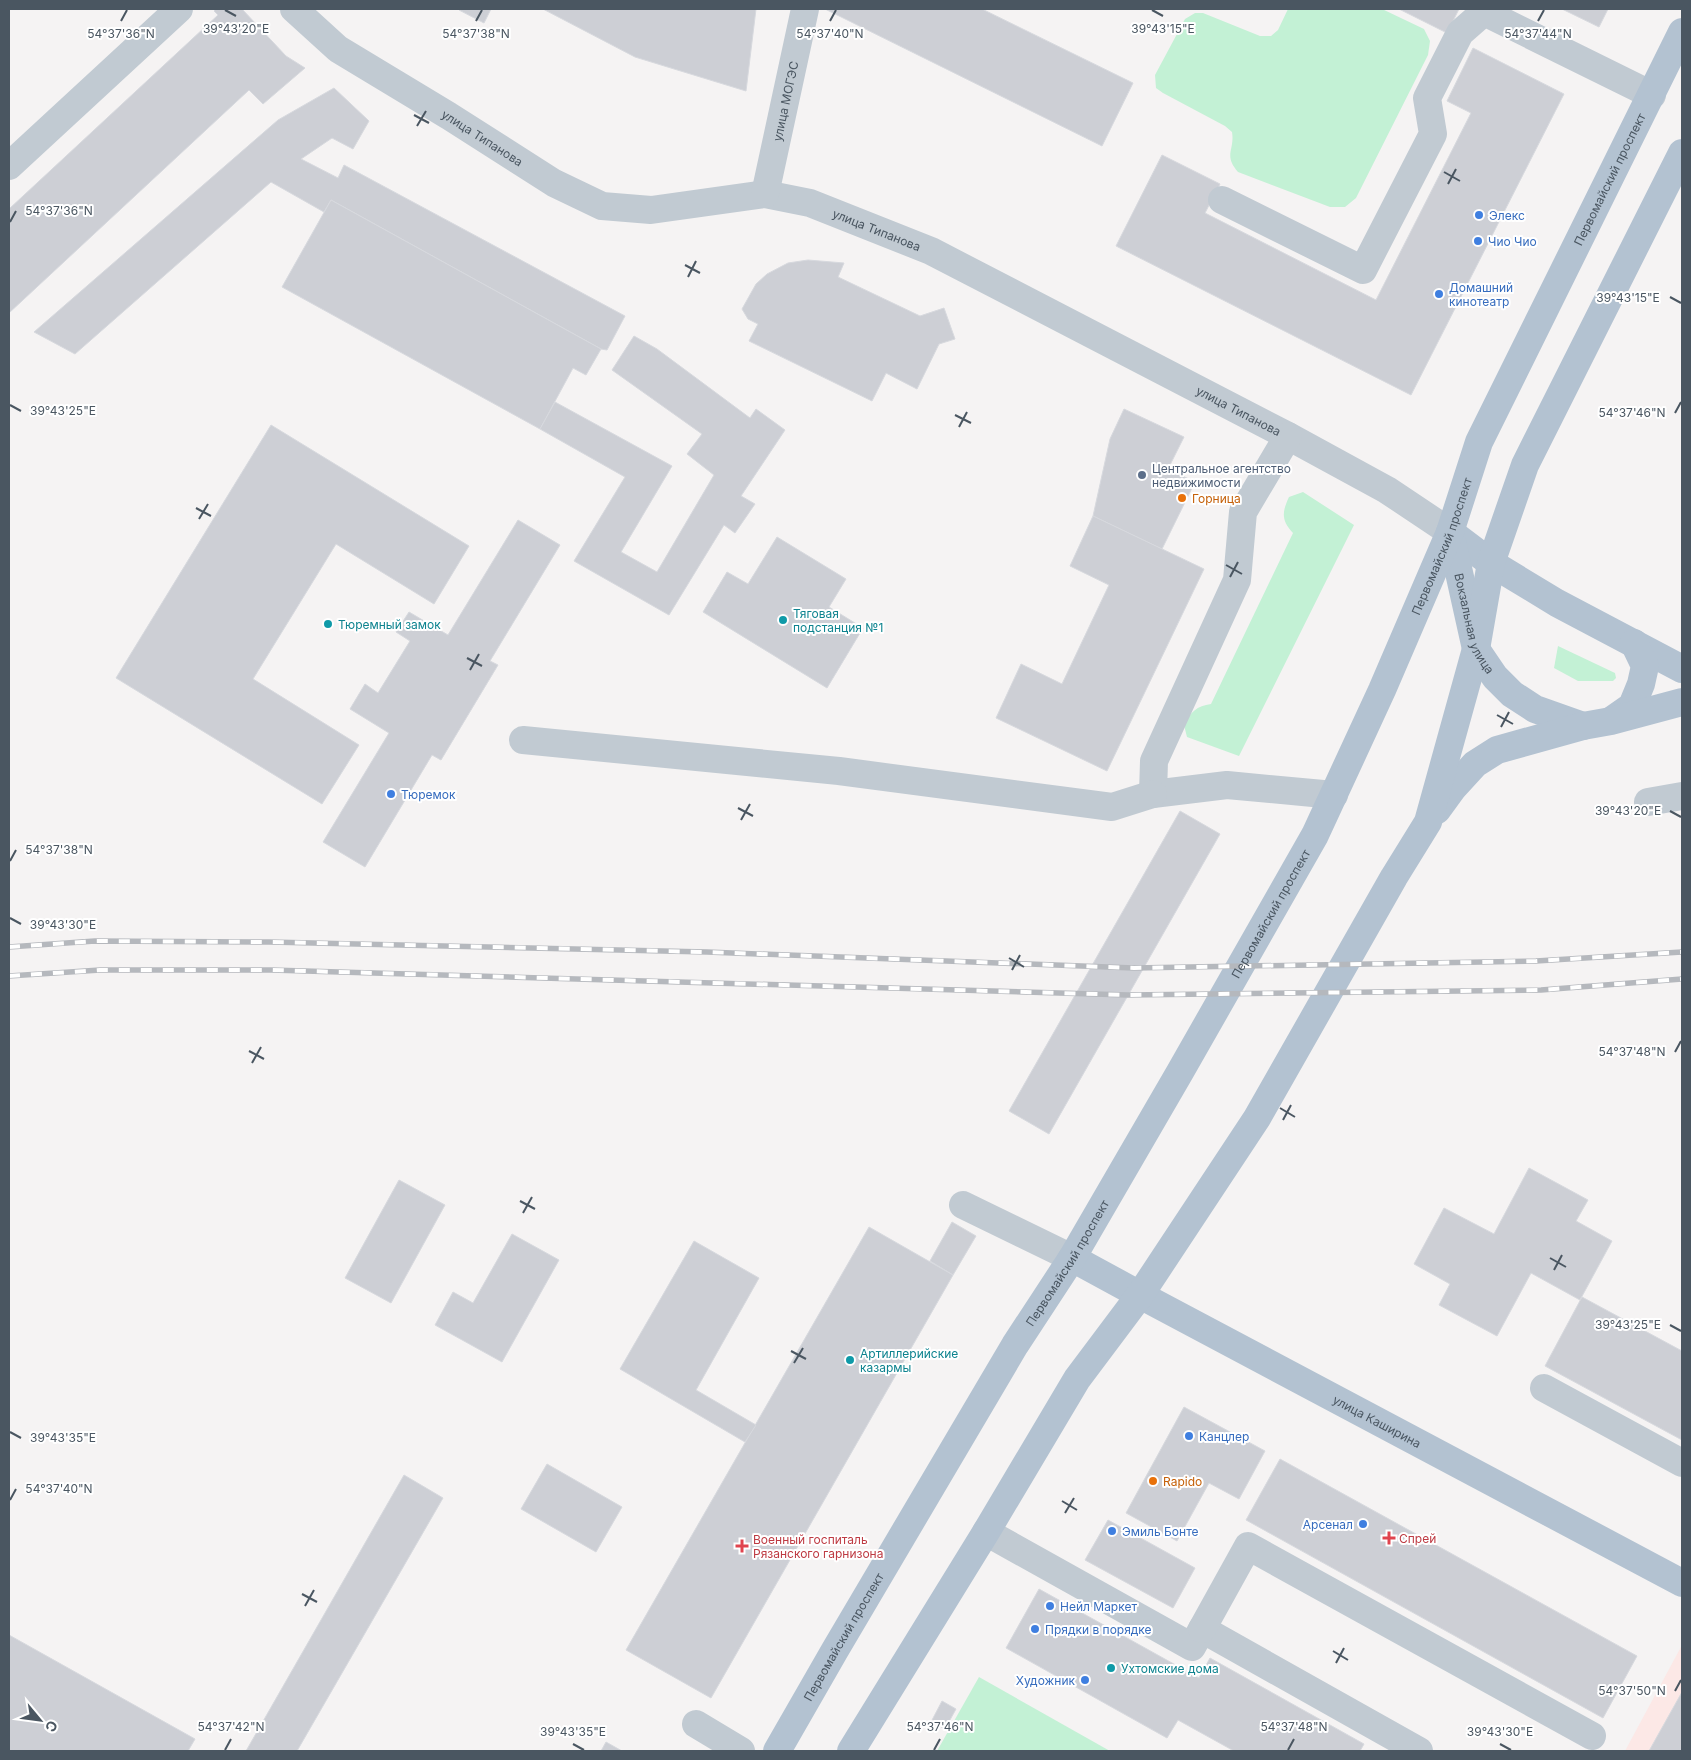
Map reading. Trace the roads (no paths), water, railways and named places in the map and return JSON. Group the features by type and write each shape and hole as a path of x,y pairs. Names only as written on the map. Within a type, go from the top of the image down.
{"main road":[{"name":"Первомайский проспект","path":"777,1751 1015,1345 1072,1258 1315,835 1382,690 1450,532 1479,442 1682,32"},
{"path":"851,1751 986,1532 1077,1379 1140,1295 1257,1118 1394,876 1428,822 1476,648 1491,563 1525,465 1682,153"},
{"path":"1450,532 1491,563 1557,603 1682,669"},
{"name":"Вокзальная улица","path":"1450,532 1476,648 1495,677 1512,694 1535,709 1583,726"},
{"name":"Вокзальная улица","path":"1611,721 1632,706 1641,684 1645,666 1634,643"},
{"name":"Вокзальная улица","path":"1428,822 1475,764 1497,750 1529,740 1682,702"},
{"name":"улица Каширина","path":"1072,1258 1682,1583"}],"street":[{"path":"9,166 179,9"},
{"name":"улица Типанова","path":"294,9 338,49 449,116 554,183 602,206 651,210 764,194 810,203 931,251 1288,436 1387,490 1450,532"},
{"name":"улица МОГЭС","path":"764,194 805,9"},
{"path":"1222,200 1363,270 1433,134 1427,98 1460,33 1485,10 1652,95"},
{"path":"1153,794 1154,761 1237,580 1243,512 1288,436"},
{"path":"523,740 839,771 1112,807 1153,794 1227,785 1334,795"},
{"path":"1648,802 1682,796"},
{"path":"962,1205 1072,1258"},
{"path":"1544,1388 1682,1463"},
{"path":"986,1532 1192,1647 1248,1546 1592,1736"},
{"path":"1202,1629 1419,1751"},
{"path":"696,1724 741,1751"}],"railway":[{"path":"9,947 95,941 269,942 707,952 1134,968 1536,961 1682,952"},
{"path":"9,976 100,970 271,970 1128,995 1541,990 1682,979"}],"place":[{"name":"Элекс","path":"1479,215"},
{"name":"Чио Чио","path":"1478,241"},
{"name":"Домашний кинотеатр","path":"1439,294"},
{"name":"Центральное агентство недвижимости","path":"1142,475"},
{"name":"Горница","path":"1182,498"},
{"name":"Тяговая подстанция №1","path":"783,620"},
{"name":"Тюремный замок","path":"328,624"},
{"name":"Тюремок","path":"391,794"},
{"name":"Артиллерийские казармы","path":"850,1360"},
{"name":"Канцлер","path":"1189,1436"},
{"name":"Rapido","path":"1153,1481"},
{"name":"Арсенал","path":"1363,1524"},
{"name":"Эмиль Бонте","path":"1112,1531"},
{"name":"Спрей","path":"1389,1538"},
{"name":"Военный госпиталь Рязанского гарнизона","path":"742,1546"},
{"name":"Нейл Маркет","path":"1050,1606"},
{"name":"Прядки в порядке","path":"1035,1629"},
{"name":"Ухтомские дома","path":"1111,1668"},
{"name":"Художник","path":"1085,1680"}]}
